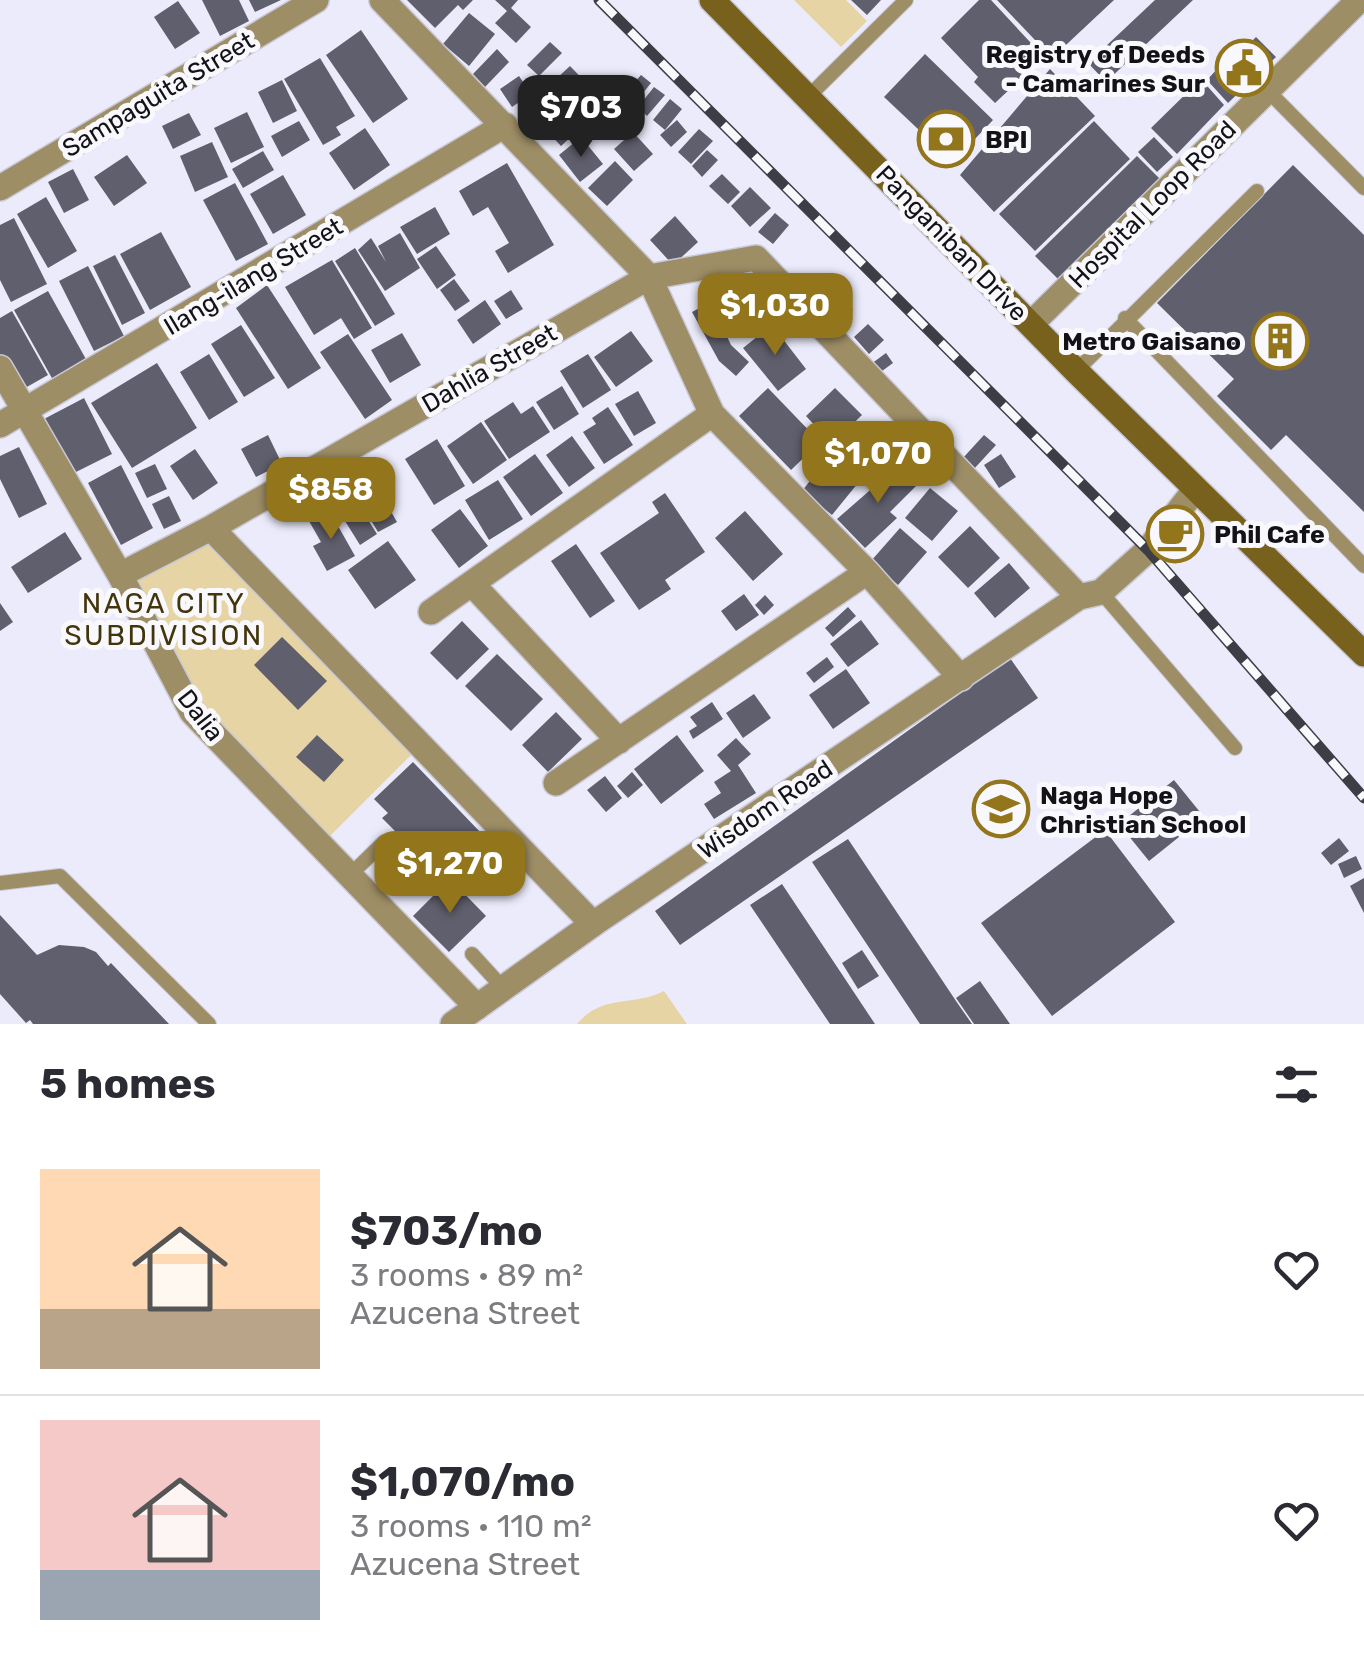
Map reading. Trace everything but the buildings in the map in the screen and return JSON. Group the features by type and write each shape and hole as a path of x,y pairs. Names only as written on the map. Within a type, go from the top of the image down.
{"main road":[{"name":"Panganiban Drive","path":"712,0 1076,371 1364,654"}],"street":[{"name":"Sampaguita Street","path":"0,188 316,0"},
{"path":"382,0 506,125 648,278 712,414 867,572 961,678"},
{"name":"Hospital Loop Road","path":"1031,324 1358,0"},
{"name":"Ilang-ilang Street","path":"0,425 506,125"},
{"name":"Dahlia Street","path":"120,575 211,528 648,278 756,258 1090,594"},
{"name":"Dalia","path":"0,368 120,575 192,712 477,1007"},
{"path":"431,612 712,414"},
{"name":"Wisdom Road","path":"453,1024 593,924 1090,594 1148,550 1195,490"},
{"path":"211,528 593,924"},
{"path":"556,783 867,572"},
{"path":"473,585 619,741"}],"lane":[{"path":"808,96 906,0"},
{"path":"1267,90 1364,188"},
{"path":"1076,371 1256,191"},
{"path":"1125,318 1364,566"},
{"path":"1090,594 1235,748"},
{"path":"350,875 384,842"},
{"path":"0,883 60,876 209,1024"},
{"path":"472,954 503,988"}],"shaded area":[{"path":"794,0 846,0 867,21 841,47"},
{"path":"209,540 414,752 329,837 197,702 135,579"},
{"path":"664,991 687,1024 577,1024 597,1008"}],"railway":[{"path":"599,0 1148,550 1364,798"}],"place":[{"name":"Registry of Deeds - Camarines Sur","path":"1244,68"},
{"name":"BPI","path":"946,139"},
{"name":"Metro Gaisano","path":"1280,341"},
{"name":"Phil Cafe","path":"1175,534"},
{"name":"Naga Hope Christian School","path":"1001,809"}],"district":[{"name":"NAGA CITY SUBDIVISION","path":"164,619"}]}
